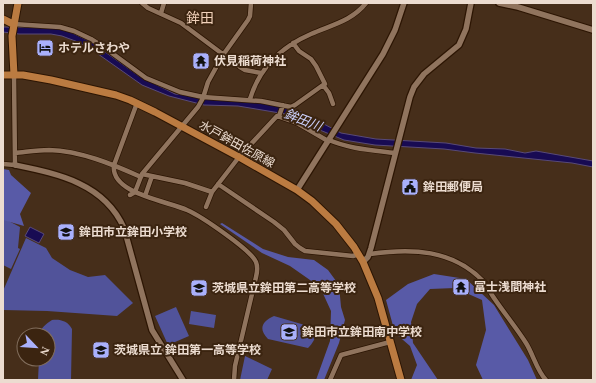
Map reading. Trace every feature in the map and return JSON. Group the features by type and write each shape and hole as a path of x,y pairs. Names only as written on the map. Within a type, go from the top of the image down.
{"main road":[{"path":"14,75 12,36 18,3"},
{"path":"3,19 13,26"},
{"name":"水戸鉾田佐原線","path":"3,75 32,77 122,96 239,157 297,190 317,205 329,216 359,254 363,262 378,298 401,380"}],"street":[{"path":"142,3 148,8 182,22 223,55 245,70 261,73"},
{"path":"161,13 164,3"},
{"path":"130,195 135,192 141,176 198,107 203,98 208,82 223,55 248,20 250,16 251,3"},
{"path":"250,99 261,73 272,61 293,43 310,34 351,17 366,3"},
{"path":"297,190 383,54 395,30 404,3"},
{"path":"363,262 370,254 399,136 414,87 424,74 459,45 466,29 470,3"},
{"path":"499,3 518,7 593,30"},
{"path":"13,26 60,27 74,31 104,48 146,78 180,92 203,98 250,99 291,107 323,86"},
{"path":"293,43 316,66 325,84 323,86 329,93 333,104"},
{"path":"14,75 14,165"},
{"path":"137,103 114,165 113,170 117,180 135,192 183,208 196,215 237,243 256,262 256,278 234,380"},
{"path":"206,207 212,192 218,184 239,157 274,119 279,116 282,106"},
{"path":"279,116 297,123 329,140 348,147 395,152"},
{"path":"15,153 48,150 63,151 87,156 141,176 152,176 185,183 212,192"},
{"path":"3,164 14,165 72,179 107,199 124,228 152,330 183,380"},
{"path":"145,196 152,176"},
{"path":"218,184 274,222 284,230 295,244 305,251 353,256 359,254"},
{"path":"370,254 414,250 437,254 464,266 486,284 532,352 542,376 546,380"},
{"path":"330,380 341,355 390,342"}],"shaded area":[{"path":"3,169 9,170 11,175 31,193 20,214 24,226 3,220"},
{"path":"3,218 20,227 18,248 20,249 11,269 3,265"},
{"path":"222,223 263,249 288,257 314,260 328,270 339,285 341,307 345,320 339,343 324,380 316,380 330,341 331,311 320,287 290,266 262,253 220,224"},
{"path":"26,238 46,248 52,258 70,270 88,277 105,275 133,303 117,316 47,311 3,310 3,291"},
{"path":"434,274 466,279 494,305 528,360 537,380 483,380 476,365 486,330 482,300 455,288 430,289 417,304 411,322 413,343 438,380 411,380 417,365 410,346 395,333 386,300 408,284"},
{"path":"176,307 189,336 168,345 155,316"},
{"path":"191,311 216,315 214,328 189,324"},
{"path":"274,316 315,328 316,331 314,339 308,348 268,339 262,329 264,323"},
{"path":"52,320 58,320 64,321 72,329 71,380 38,380 39,367 56,367 56,327 43,327"},
{"path":"245,356 272,369 267,380 240,380"}],"water":[{"name":"鉾田川","path":"3,27 55,28 66,30 91,42 139,76 175,94 264,102 297,110 341,133 376,139 446,143 476,148 505,149 525,153 536,151 593,161 593,167 572,163 444,149 375,145 344,140 315,128 305,121 301,121 286,114 238,106 204,105 169,96 142,85 91,49 78,42 62,36 51,34 19,34 3,32"},
{"path":"30,227 44,234 39,243 25,236"}],"place":[{"name":"ホテルさわや","path":"45,48"},
{"name":"伏見稲荷神社","path":"201,61"},
{"name":"鉾田郵便局","path":"410,187"},
{"name":"鉾田市立鉾田小学校","path":"66,232"},
{"name":"富士浅間神社","path":"461,287"},
{"name":"茨城県立鉾田第二高等学校","path":"199,288"},
{"name":"鉾田市立鉾田南中学校","path":"289,332"},
{"name":"茨城県立 鉾田第一高等学校","path":"101,350"}],"district":[{"name":"鉾田","path":"200,18"}]}
